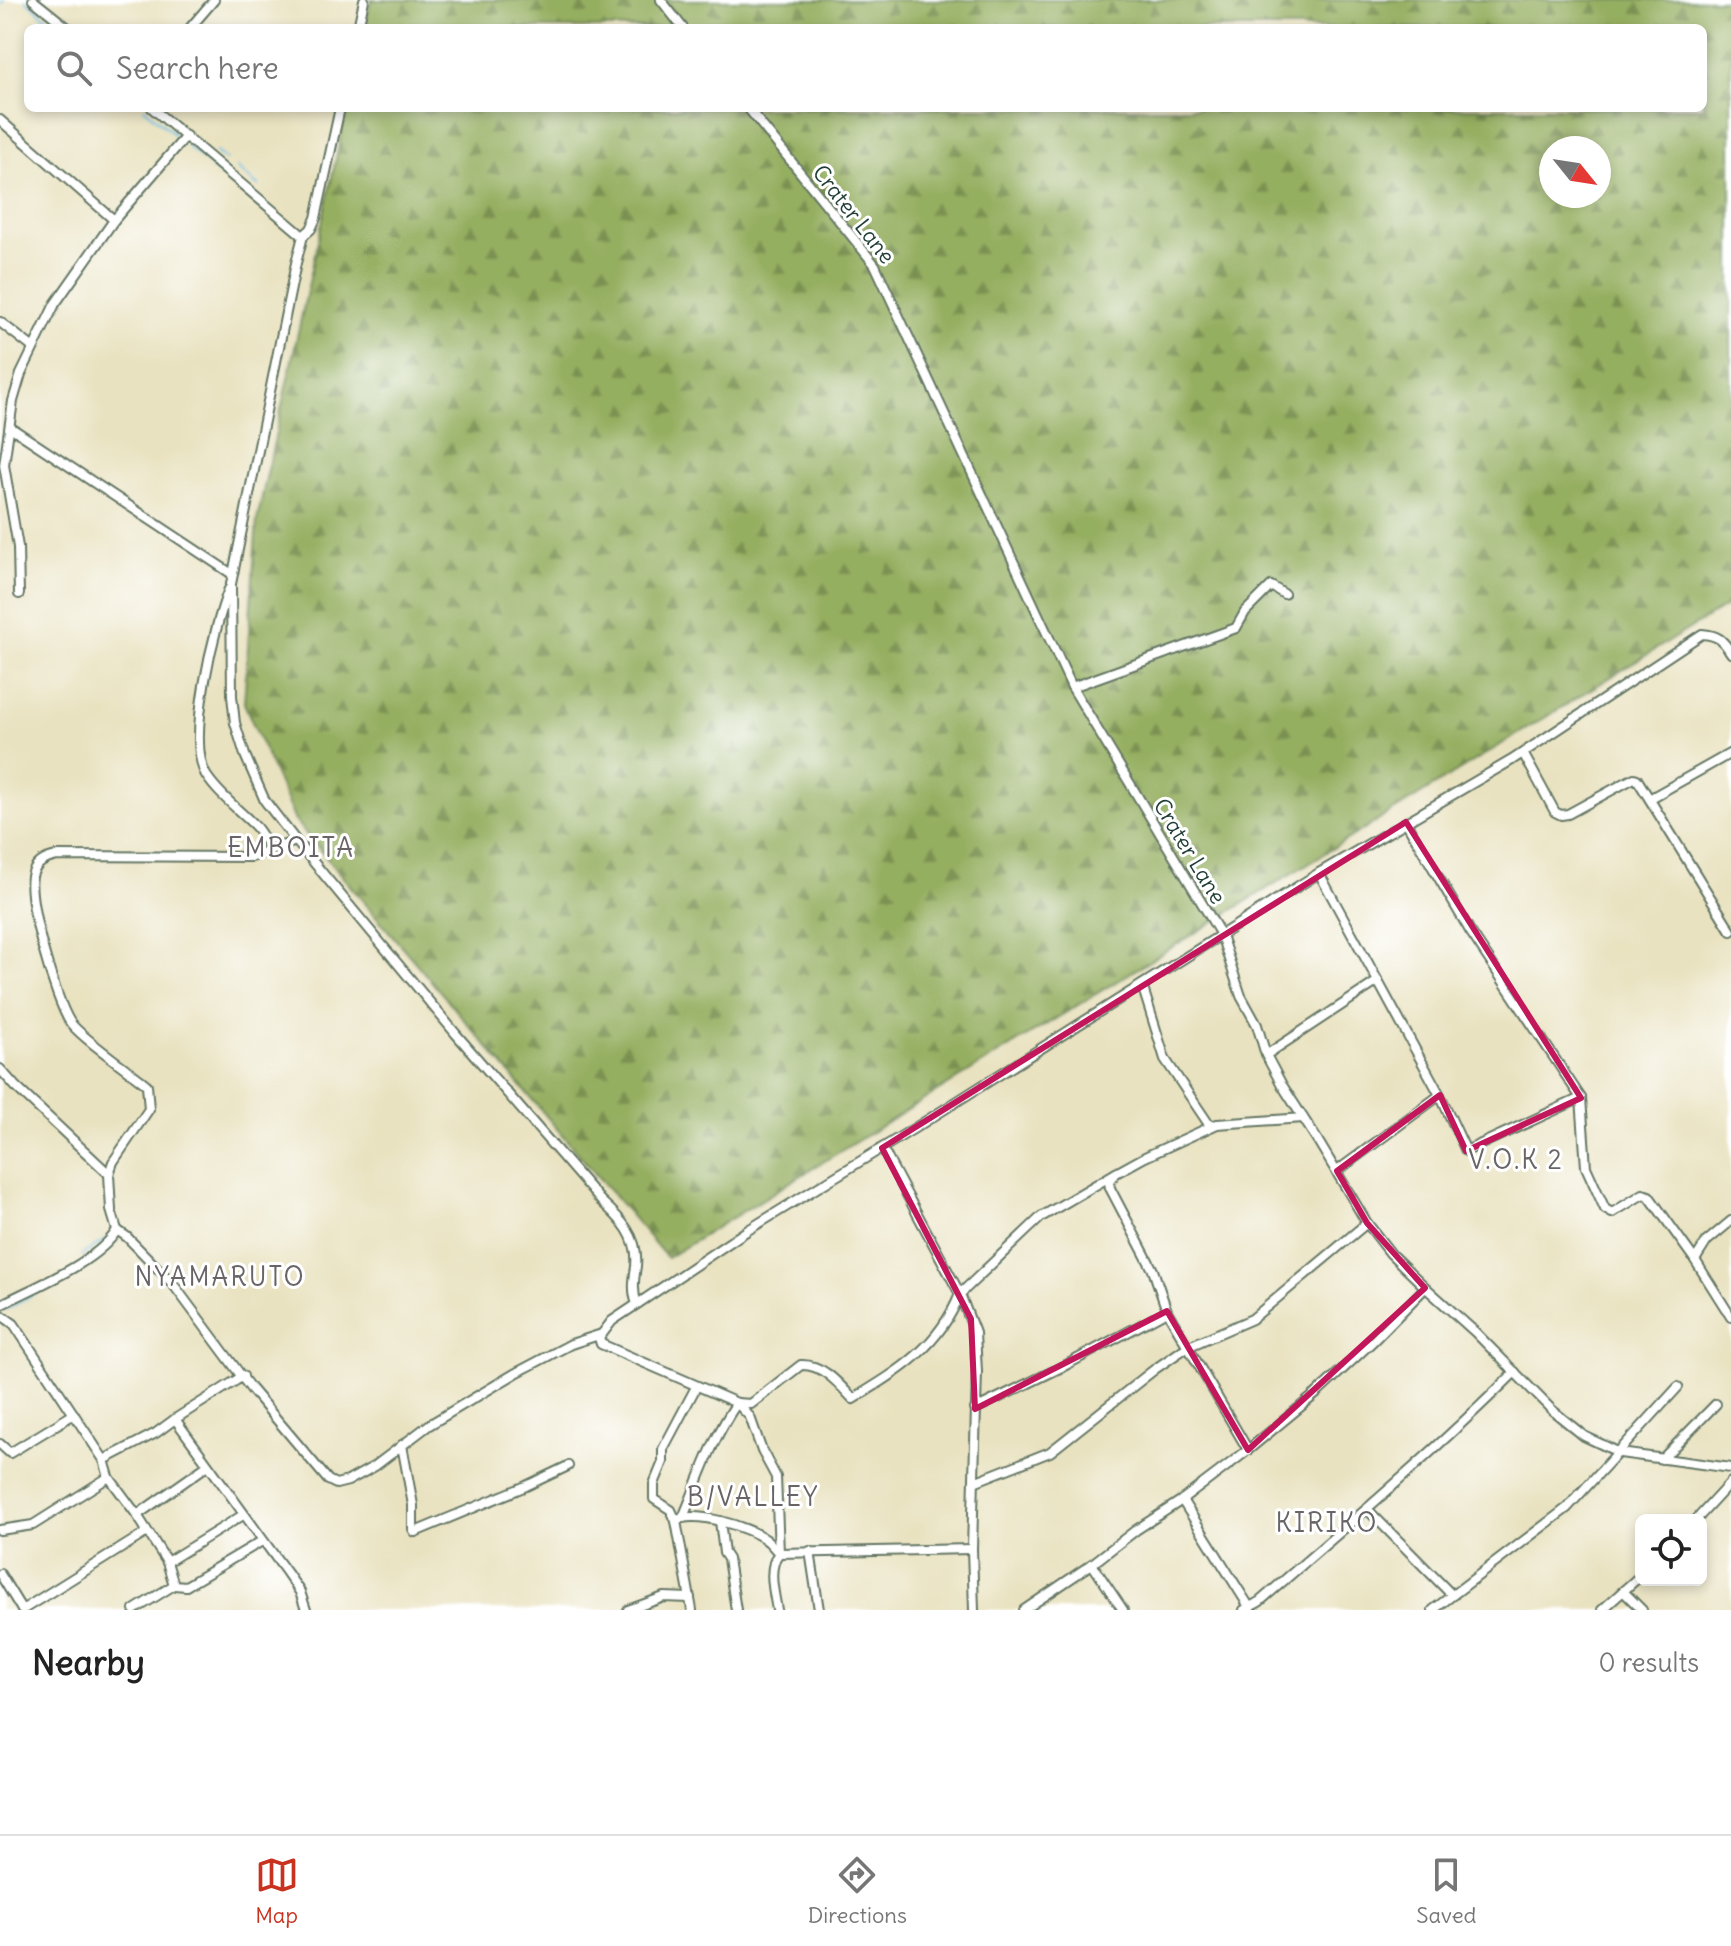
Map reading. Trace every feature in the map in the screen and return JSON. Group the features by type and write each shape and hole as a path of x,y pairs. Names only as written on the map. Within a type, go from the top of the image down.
{"street":[{"path":"33,0 63,24"},
{"path":"193,24 214,0"},
{"path":"359,24 364,0"},
{"path":"661,0 680,24"},
{"path":"157,112 303,236"},
{"path":"339,112 316,218 303,236 232,574 232,696 235,723 265,801 296,841 456,1034 601,1201 624,1222 636,1249 634,1292 637,1304"},
{"name":"Crater Lane","path":"751,112 875,265 1072,687 1221,935 1241,996 1257,1025 1266,1055 1367,1223 1391,1254 1425,1288 1552,1410 1584,1436 1620,1453 1731,1468"},
{"path":"0,120 114,220"},
{"path":"19,594 18,547 4,465 13,401 32,347 55,304 114,220 186,136"},
{"path":"0,322 32,347"},
{"path":"10,427 232,574"},
{"path":"231,584 216,628 205,686 199,760 207,777 256,827 270,850"},
{"path":"1072,687 1236,628 1245,612 1271,586 1284,594"},
{"path":"1303,1118 1210,1126 1116,1173 1041,1217 960,1294 953,1311 930,1346 853,1399 831,1375 807,1364 801,1365 751,1404 737,1403 599,1341 612,1321 748,1230 1319,873 1523,753 1702,634 1722,640 1731,653"},
{"path":"1523,753 1555,812 1561,815 1634,778 1651,798 1731,931"},
{"path":"1651,798 1731,753"},
{"path":"1406,822 1470,931 1581,1098 1586,1167 1605,1209 1612,1213 1643,1194 1649,1196 1731,1317"},
{"path":"296,841 252,857 57,856 38,864 33,873 32,895 46,957 56,994 70,1022 147,1085 149,1109 113,1162 109,1174 111,1210 117,1230 173,1284 251,1389 328,1480 336,1484 375,1466 429,1425 516,1373 571,1344 602,1334"},
{"path":"1319,873 1440,1095 1466,1151 1581,1098"},
{"path":"1266,1055 1378,981"},
{"path":"1142,985 1165,1059 1210,1126"},
{"path":"0,1069 109,1174"},
{"path":"1337,1171 1440,1095"},
{"path":"882,1148 960,1294 975,1333 974,1610"},
{"path":"1116,1173 1109,1182 1110,1188 1153,1270 1167,1311 1248,1450"},
{"path":"1695,1260 1707,1241 1731,1221"},
{"path":"974,1482 1050,1452 1187,1347 1252,1319 1367,1223"},
{"path":"0,1305 83,1261 111,1240 117,1230"},
{"path":"1024,1610 1248,1450 1328,1382 1425,1288"},
{"path":"975,1409 1167,1311"},
{"path":"0,1314 14,1324 104,1460 109,1477 167,1562 174,1585"},
{"path":"1182,1500 1248,1609 1367,1509 1457,1429 1515,1372"},
{"path":"104,1460 156,1433 243,1376"},
{"path":"696,1387 663,1449 663,1462 654,1484 654,1499 680,1518 720,1521 767,1539 779,1553"},
{"path":"1433,1610 1567,1508 1678,1387"},
{"path":"692,1610 680,1518 724,1421 737,1403"},
{"path":"737,1403 750,1417 762,1451 776,1477 779,1553 773,1560 773,1571 777,1610"},
{"path":"1662,1459 1716,1404"},
{"path":"0,1456 74,1414"},
{"path":"175,1419 300,1592 306,1610"},
{"path":"0,1444 10,1453"},
{"path":"402,1445 415,1532 568,1466"},
{"path":"137,1515 208,1465"},
{"path":"0,1530 33,1525 109,1477"},
{"path":"1702,1514 1731,1482"},
{"path":"1367,1509 1452,1595"},
{"path":"167,1562 243,1515"},
{"path":"720,1521 736,1610"},
{"path":"0,1574 22,1610 147,1532"},
{"path":"134,1610 174,1585 186,1586 262,1541"},
{"path":"779,1553 972,1549"},
{"path":"810,1551 819,1610"},
{"path":"1092,1564 1123,1610"},
{"path":"1602,1610 1635,1580"},
{"path":"1623,1591 1642,1610"},
{"path":"628,1610 664,1597 690,1598"}],"highlighted area":[{"path":"1406,822 1581,1098 1466,1151 1440,1095 1337,1171 1367,1223 1425,1288 1248,1450 1167,1311 975,1409 971,1319 882,1148"}],"green space":[{"path":"371,0 1731,0 1731,603 667,1258 295,821 244,703 257,520 346,112 1707,112 1707,24 366,24"}],"waterway":[{"path":"0,5 4,0"},
{"path":"26,0 53,24"},
{"path":"149,112 175,135"},
{"path":"186,145 227,180"},
{"path":"216,152 226,160"},
{"path":"237,168 258,186"},
{"path":"235,185 270,215"},
{"path":"82,1255 106,1239"},
{"path":"91,1261 116,1242"},
{"path":"62,1279 82,1267"},
{"path":"5,1310 54,1283"}],"district":[{"name":"EMBOITA","path":"291,847"},
{"name":"V.O.K 2","path":"1516,1159"},
{"name":"NYAMARUTO","path":"220,1276"},
{"name":"B/VALLEY","path":"753,1496"},
{"name":"KIRIKO","path":"1327,1522"}]}
